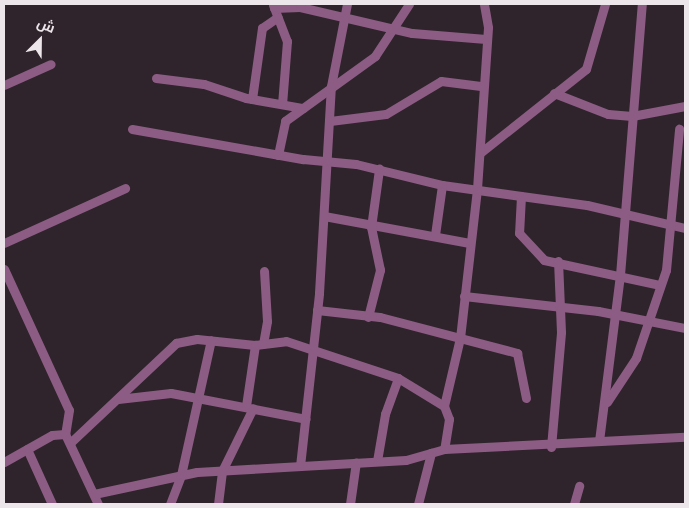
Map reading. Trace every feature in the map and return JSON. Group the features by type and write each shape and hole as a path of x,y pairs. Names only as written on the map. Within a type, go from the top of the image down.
{"street":[{"path":"300,466 317,310 329,160 331,86 346,4"},
{"path":"278,155 285,121 375,56 390,27 408,4"},
{"path":"444,449 449,419 444,406 460,338 477,189 480,153 481,86 486,39 484,4"},
{"path":"480,153 554,93 586,70 605,4"},
{"path":"598,441 605,404 612,314 620,275 621,214 642,4"},
{"path":"252,99 262,28 275,10 300,8 390,27 486,39"},
{"path":"275,10 287,41 282,104"},
{"path":"4,84 51,64"},
{"path":"156,78 204,84 252,99 303,108"},
{"path":"330,121 386,114 441,80 481,86"},
{"path":"554,93 581,107 632,116 685,106"},
{"path":"132,129 278,155 329,160 442,185 521,196 685,228"},
{"path":"605,404 636,358 652,322 660,285 666,270 680,129"},
{"path":"368,317 380,270 371,227 379,170"},
{"path":"436,235 442,185"},
{"path":"4,243 125,188"},
{"path":"521,196 519,233 544,260 558,261 660,285"},
{"path":"324,216 371,227 436,235 470,242"},
{"path":"551,447 559,306 558,261"},
{"path":"4,269 69,410 65,434 98,504"},
{"path":"218,504 222,471 250,407 259,344 266,321 264,270"},
{"path":"464,296 559,306 685,328"},
{"path":"317,310 368,317 517,353 526,398"},
{"path":"70,443 176,344 211,340 259,344 286,341 398,378 444,406"},
{"path":"170,504 181,475 197,396 211,340"},
{"path":"377,461 385,414 398,378"},
{"path":"118,399 171,393 197,396 306,419"},
{"path":"4,462 27,449 65,434"},
{"path":"94,494 181,475 406,460 444,449 551,447 598,441 685,436"},
{"path":"27,449 52,504"},
{"path":"418,504 431,453"},
{"path":"350,504 356,462"},
{"path":"574,504 579,486"}]}
